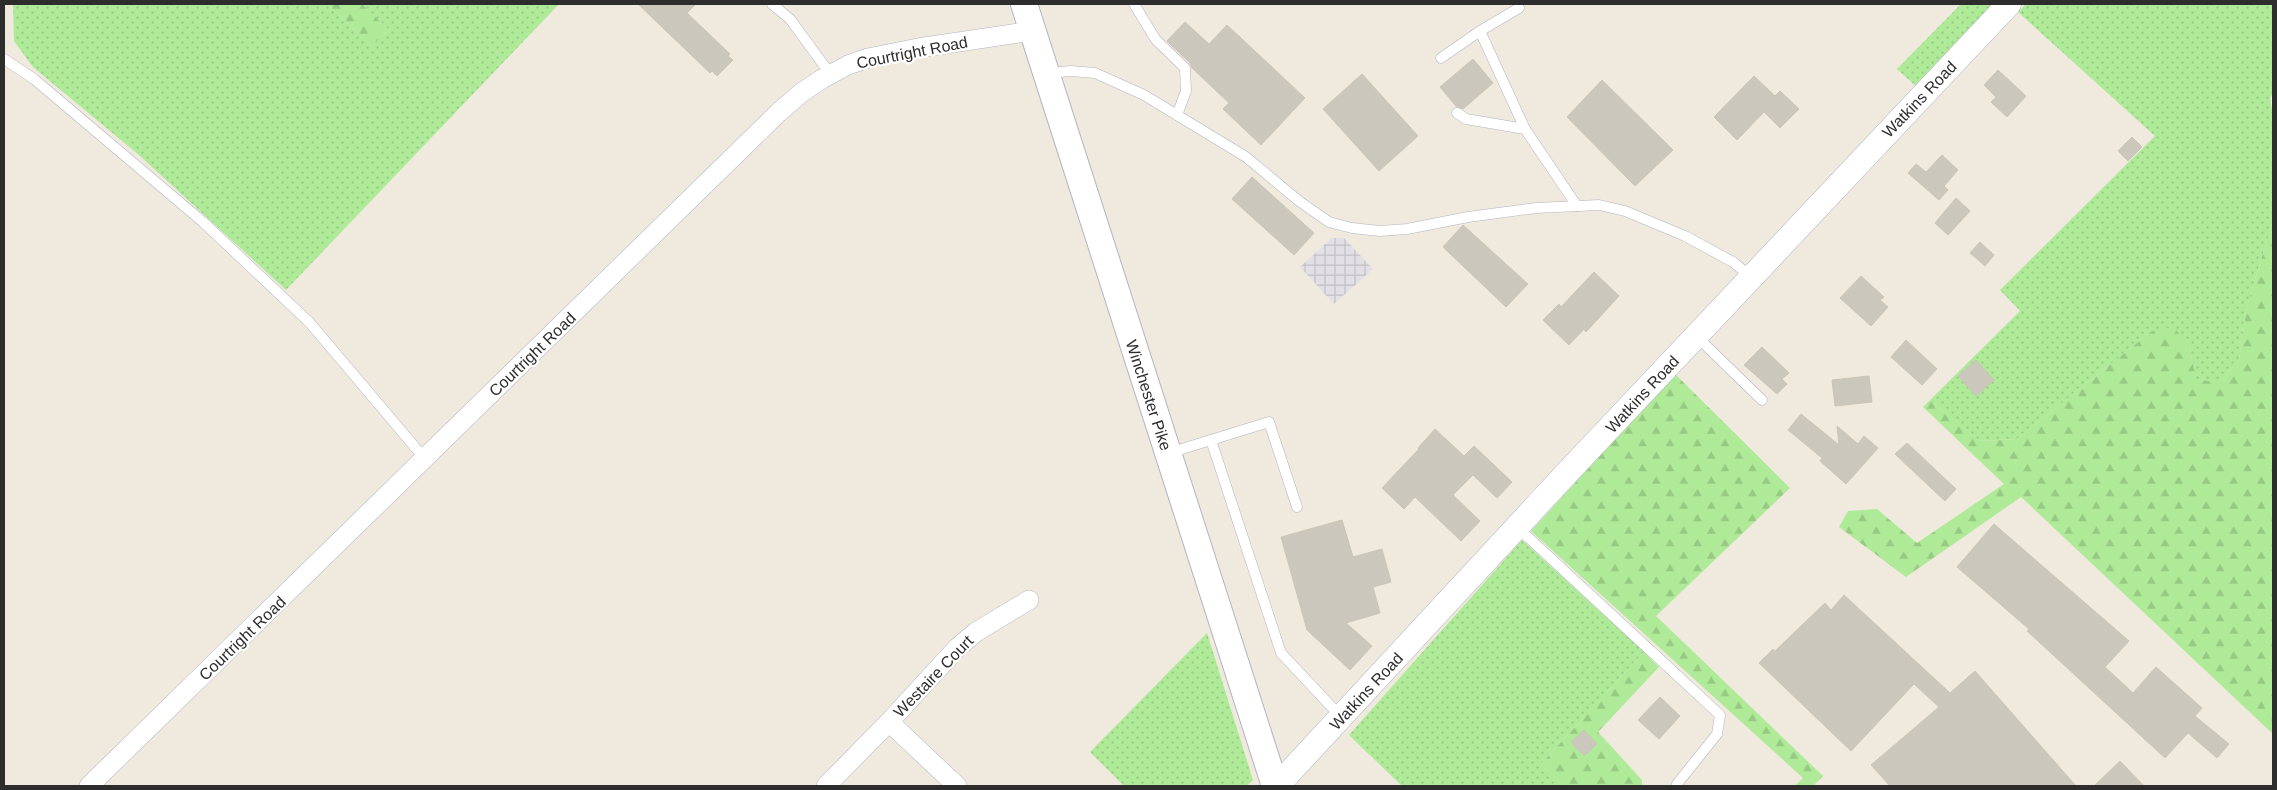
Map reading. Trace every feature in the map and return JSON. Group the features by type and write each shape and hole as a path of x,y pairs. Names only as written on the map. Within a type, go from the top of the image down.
{"main road":[{"name":"Winchester Pike","path":"1024,4 1276,786"}],"street":[{"name":"Watkins Road","path":"1276,786 1342,718 1517,527 2009,4"},
{"name":"Courtright Road","path":"89,786 778,113 801,93 831,75 868,58 1033,31"},
{"name":"Westaire Court","path":"826,786 958,648 976,632 1029,600"},
{"path":"889,722 957,786"}],"lane":[{"path":"772,4 790,19 831,75"},
{"path":"1134,4 1156,40 1185,68 1186,91 1177,115"},
{"path":"1442,58 1480,31 1519,8"},
{"path":"1480,31 1525,128 1577,206"},
{"path":"4,59 34,79 203,222 310,323 425,459"},
{"path":"1047,73 1071,71 1095,73 1144,95 1246,157 1329,222 1352,228 1380,231 1408,229 1468,217 1536,208 1599,205 1625,211 1685,236 1733,262 1751,277"},
{"path":"1457,113 1466,119 1525,128"},
{"path":"1696,336 1762,400"},
{"path":"1168,454 1269,422 1297,508"},
{"path":"1211,440 1281,653 1342,718"},
{"path":"1517,527 1720,715 1717,734 1677,784"}],"shaded area":[{"path":"1332,238 1344,238 1373,269 1334,304 1300,267"}],"green space":[{"path":"13,4 327,4 372,46 389,30 362,4 559,4 286,290 139,155 33,67 14,41"},
{"path":"327,4 362,4 389,30 372,46"},
{"path":"1961,4 1992,4 1918,88 1897,69"},
{"path":"2026,4 2273,4 2273,93 2270,98 2273,117 2273,230 2267,240 2247,306 2239,360 2220,382 2196,381 2190,348 2152,331 2017,439 1980,441 1930,400 2020,311 2000,290 2155,136 2018,12"},
{"path":"2273,230 2273,734 2021,497 1906,577 1839,527 1848,511 1877,509 1917,543 2004,484 1923,407 1930,400 1980,441 2017,439 2152,331 2174,327 2190,348 2196,380 2220,382 2239,360 2247,306 2267,240"},
{"path":"1675,374 1790,488 1656,616 1823,776 1813,786 1795,786 1803,778 1531,531"},
{"path":"1522,540 1644,652 1541,764 1565,786 1402,786 1349,735"},
{"path":"1207,633 1253,780 1247,786 1124,786 1090,752"},
{"path":"1644,652 1659,667 1598,732 1642,780 1642,786 1565,786 1541,764"}],"building":[{"path":"638,4 696,4 687,13 730,54 728,56 733,60 717,76 712,71 710,73"},
{"path":"1185,22 1209,44 1227,25 1305,98 1261,145 1223,109 1229,103 1167,41"},
{"path":"1473,59 1493,83 1463,109 1456,106 1440,87"},
{"path":"1998,70 2026,96 2007,117 1991,102 1996,97 1984,85"},
{"path":"1362,74 1418,136 1379,171 1323,109"},
{"path":"1754,76 1775,96 1780,91 1799,109 1780,128 1764,112 1737,140 1714,117"},
{"path":"1602,80 1673,150 1635,186 1567,117"},
{"path":"2132,137 2142,147 2128,161 2118,151"},
{"path":"1942,155 1958,170 1944,186 1948,190 1939,200 1908,173 1916,164 1926,172"},
{"path":"1252,177 1314,233 1294,255 1232,199"},
{"path":"1956,198 1970,211 1948,235 1935,223"},
{"path":"1463,225 1528,284 1506,307 1443,247"},
{"path":"1980,242 1994,255 1985,266 1970,253"},
{"path":"1594,272 1619,296 1586,332 1584,329 1569,345 1543,320 1559,304 1561,307"},
{"path":"1861,276 1884,297 1880,300 1888,307 1871,326 1840,298"},
{"path":"1906,340 1937,369 1922,385 1891,357"},
{"path":"1762,347 1789,373 1782,379 1787,384 1777,394 1744,365"},
{"path":"1976,360 1994,380 1976,396 1958,376"},
{"path":"1869,376 1872,402 1835,406 1832,380"},
{"path":"1801,414 1839,445 1837,426 1858,444 1864,436 1878,448 1846,484 1820,461 1822,458 1788,430"},
{"path":"1435,429 1464,456 1474,446 1512,482 1497,498 1473,475 1453,495 1480,521 1461,541 1415,497 1404,509 1382,488"},
{"path":"1907,443 1956,489 1945,501 1895,454"},
{"path":"1342,520 1353,557 1382,549 1391,582 1373,587 1380,613 1346,623 1372,646 1350,670 1307,630 1281,537"},
{"path":"1994,524 2129,641 2105,667 2133,693 2156,667 2202,708 2195,716 2229,744 2217,758 2188,733 2165,758 2027,631 2029,629 1957,567"},
{"path":"1844,595 1950,693 1975,671 2076,786 1890,786 1871,765 1939,707 1914,684 1851,751 1759,663 1773,649 1775,651 1825,603 1831,610"},
{"path":"1660,697 1680,716 1659,739 1638,720"},
{"path":"1584,730 1597,744 1584,756 1571,742"},
{"path":"2120,761 2144,786 2094,786"}]}
